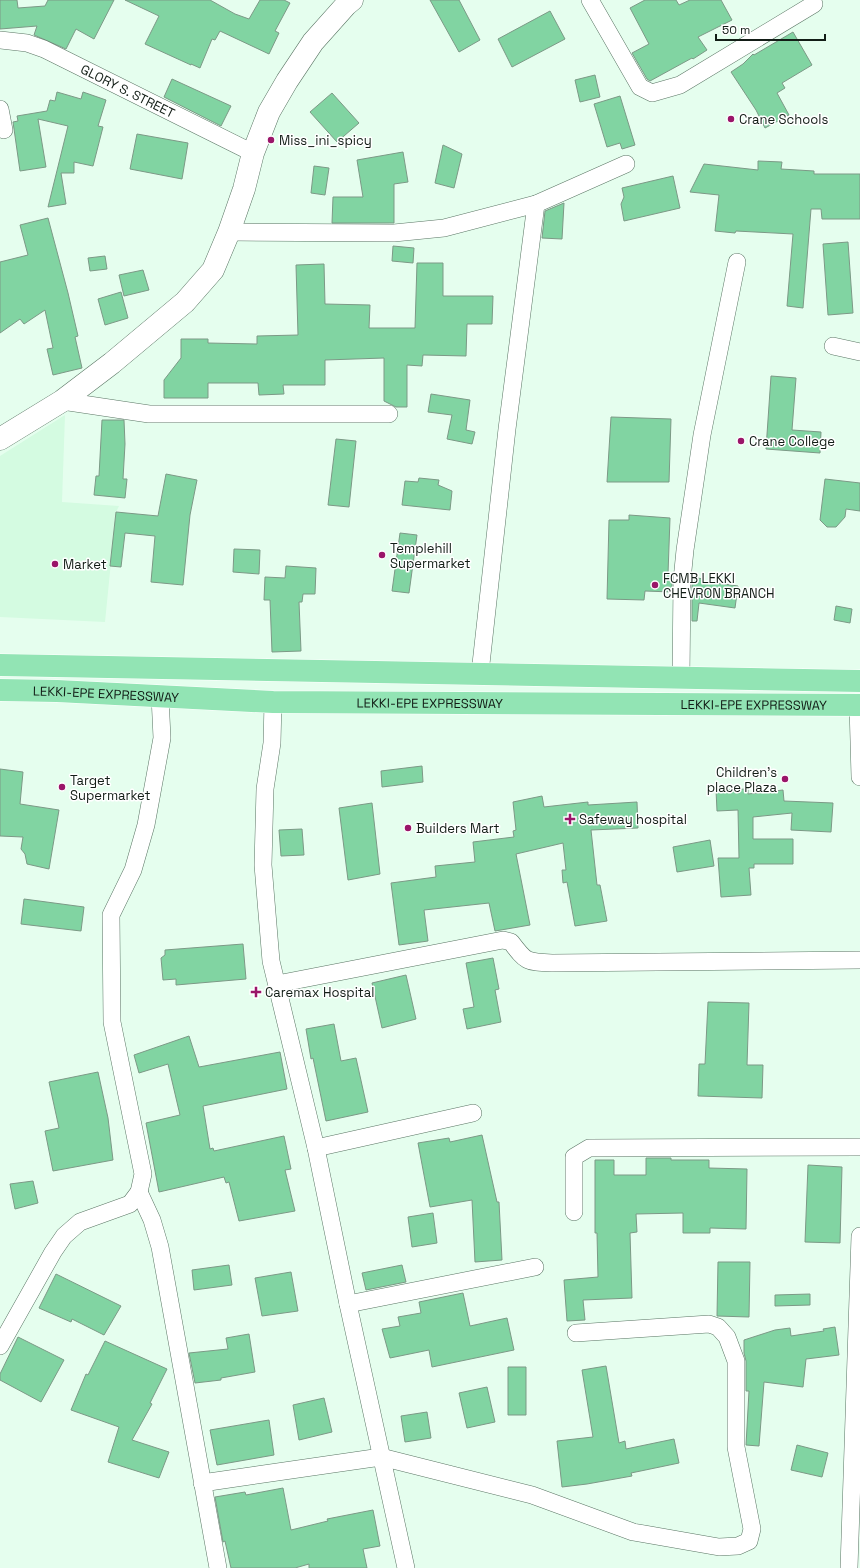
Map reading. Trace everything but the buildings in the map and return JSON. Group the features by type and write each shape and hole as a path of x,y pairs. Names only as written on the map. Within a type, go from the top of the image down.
{"highway":[{"name":"LEKKI-EPE EXPRESSWAY","path":"0,665 860,681"},
{"name":"LEKKI-EPE EXPRESSWAY","path":"0,690 57,691 273,702 859,705"}],"street":[{"path":"590,0 640,87 652,93 680,85 814,4"},
{"path":"0,439 62,401 112,363 185,302 213,270 229,232 244,189 253,153 269,112 287,81 313,42 345,2"},
{"name":"GLORY S. STREET","path":"0,40 27,43 44,48 253,153"},
{"path":"0,109 4,130"},
{"path":"229,232 394,233 444,228 536,204 626,164"},
{"path":"480,674 507,428 536,204"},
{"path":"681,678 682,580 685,550 702,435 737,262"},
{"path":"833,346 860,352"},
{"path":"62,401 149,414 389,414"},
{"path":"0,1346 52,1252 64,1236 80,1222 130,1204 139,1192 143,1174 112,1022 111,915 133,870 146,825 162,738 160,696"},
{"path":"273,702 272,742 265,788 264,865 272,961 316,1148 348,1304 406,1568"},
{"path":"859,705 860,777"},
{"path":"277,984 503,940 511,942 524,959 532,962 860,960"},
{"path":"316,1148 473,1113"},
{"path":"574,1212 574,1157 590,1148 860,1147"},
{"path":"139,1192 152,1220 160,1247 218,1568"},
{"path":"849,1568 855,1516 860,1236"},
{"path":"348,1304 535,1268"},
{"path":"202,1483 381,1458 532,1495 633,1532 719,1547 738,1546 749,1541 752,1529 736,1447 736,1362 727,1337 718,1327 709,1324 576,1333"}],"shaded area":[{"name":"Market","path":"65,415 62,502 119,506 116,512 105,622 0,617 0,456"}],"place":[{"name":"Crane Schools","path":"731,119"},
{"name":"Miss_ini_spicy","path":"271,140"},
{"name":"Crane College","path":"741,441"},
{"name":"Templehill Supermarket","path":"382,555"},
{"name":"Market","path":"55,564"},
{"name":"FCMB LEKKI CHEVRON BRANCH","path":"655,585"},
{"name":"Children's place Plaza","path":"785,779"},
{"name":"Target Supermarket","path":"62,787"},
{"name":"Safeway hospital","path":"570,819"},
{"name":"Builders Mart","path":"408,828"},
{"name":"Caremax Hospital","path":"256,992"}]}
